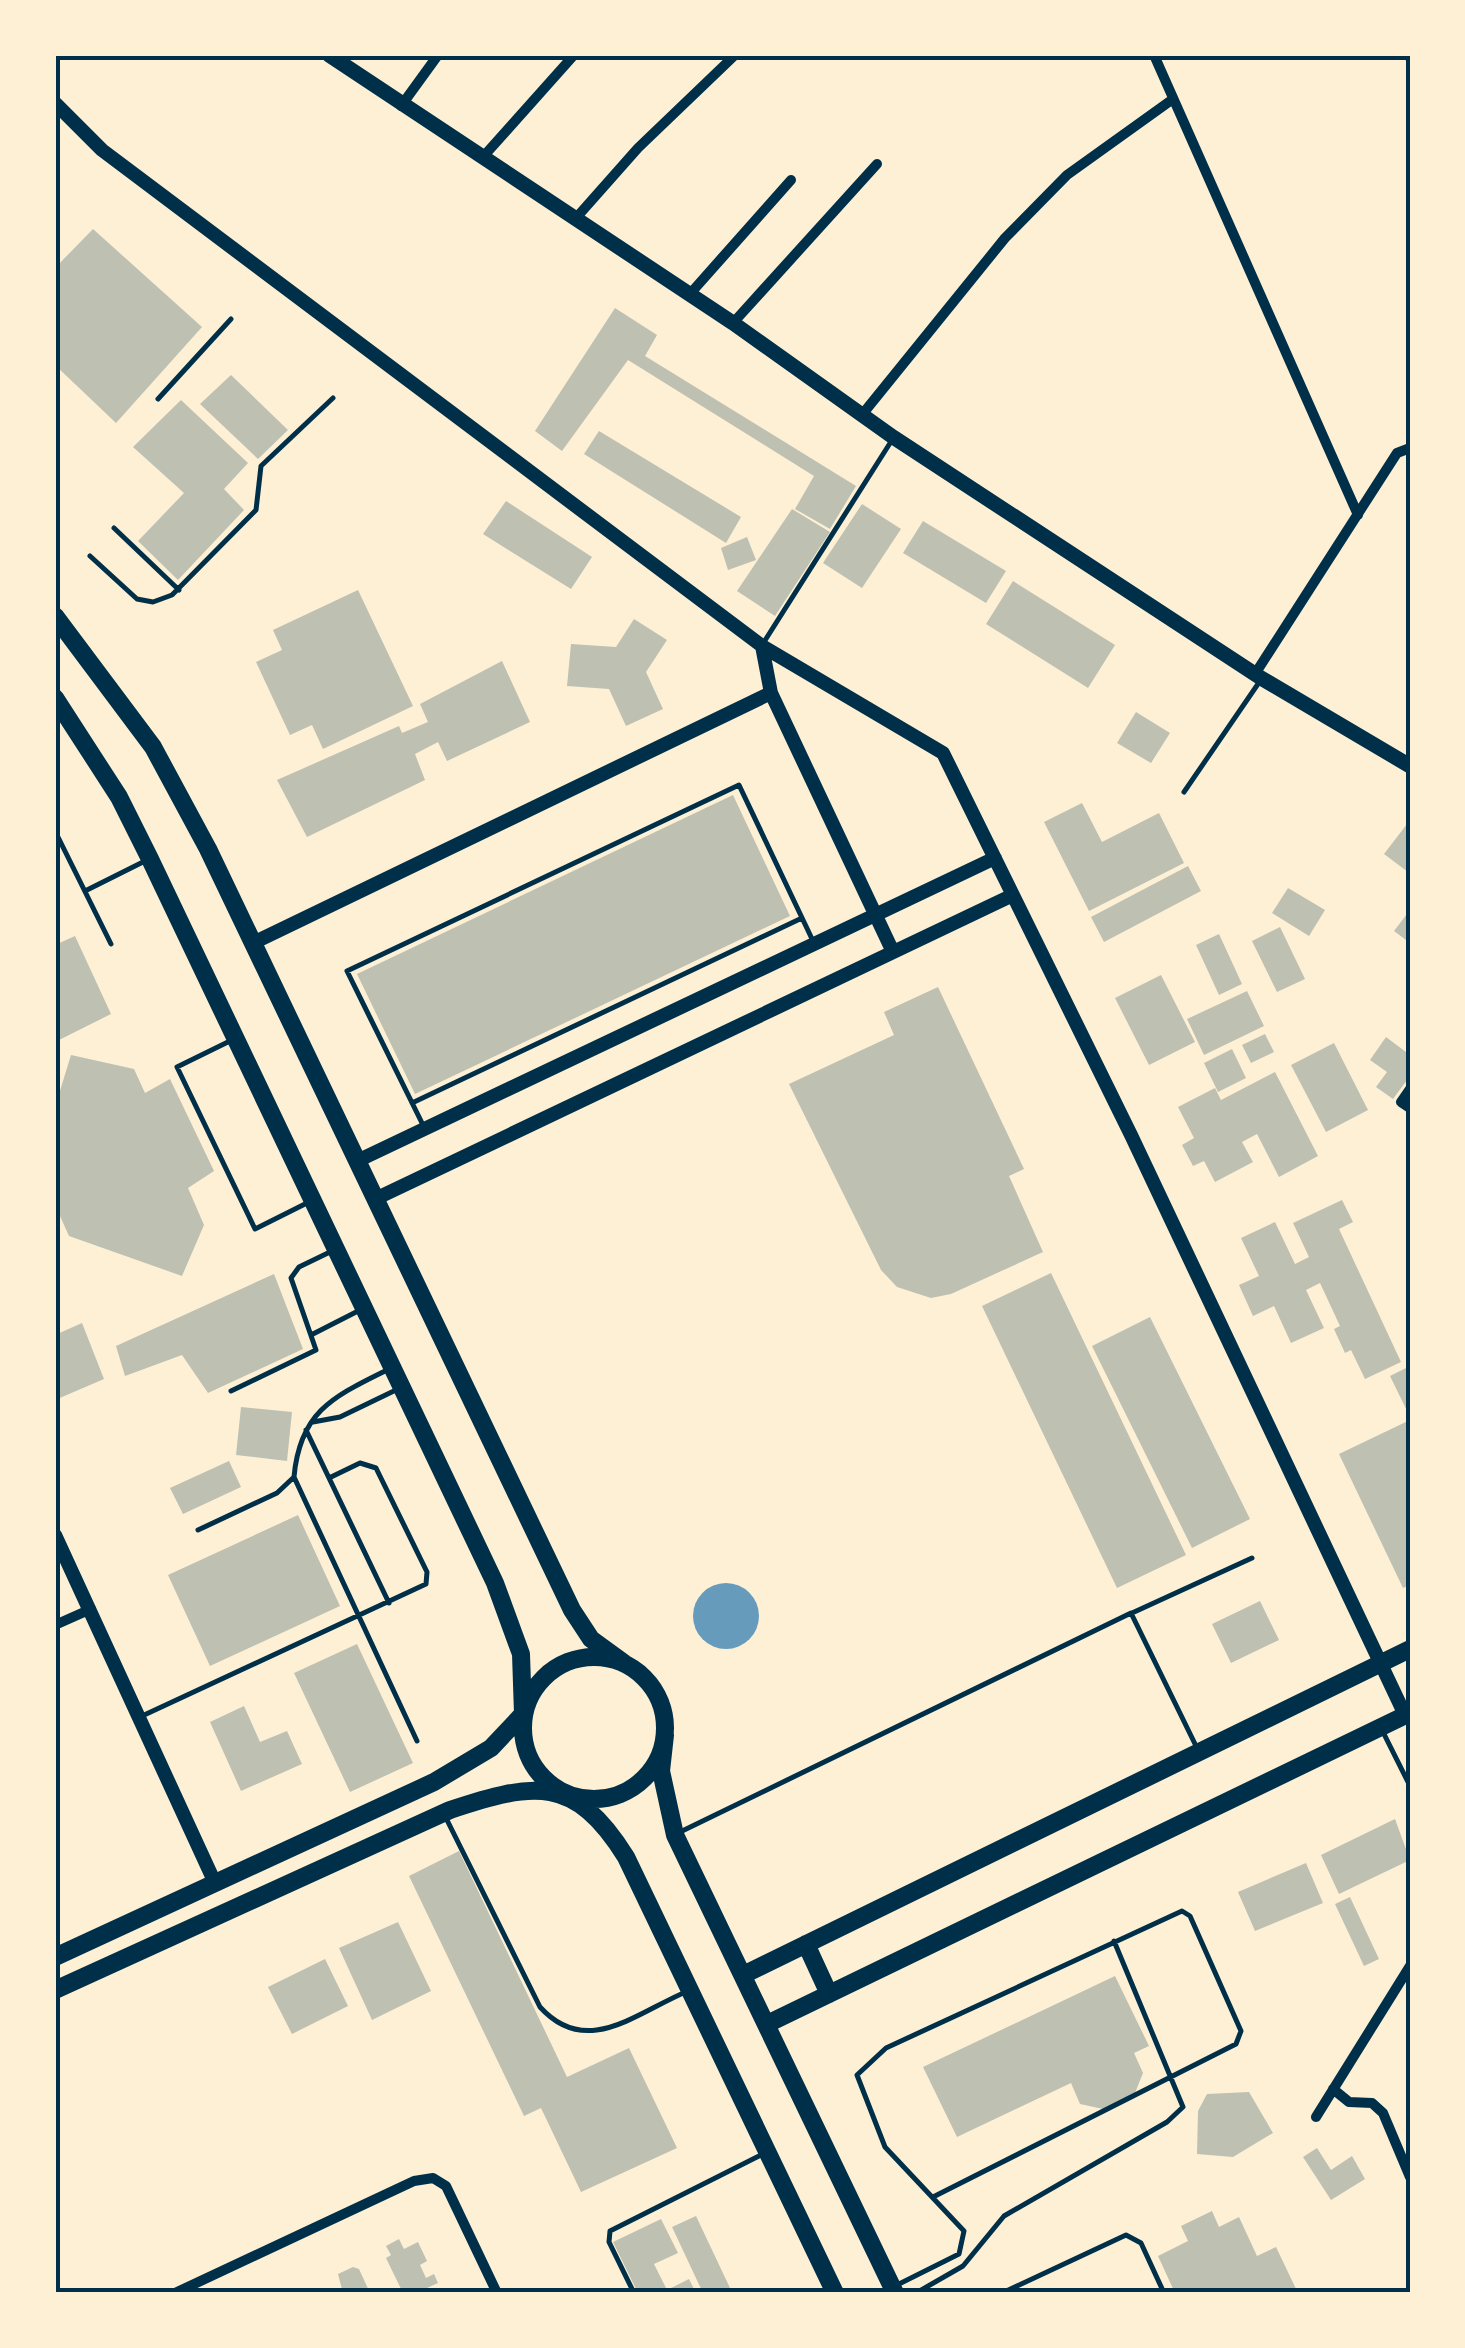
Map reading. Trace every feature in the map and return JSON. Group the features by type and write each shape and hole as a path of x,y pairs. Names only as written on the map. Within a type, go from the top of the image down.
{"main road":[{"path":"329,55 732,323 861,416 1258,676 1410,766"},
{"path":"55,616 154,748 253,944 572,1610 591,1639 651,1685 660,1700 665,1735 661,1771 675,1835 894,2290"},
{"path":"58,706 119,797 150,858 514,1630 524,1679 524,1747 530,1762 551,1785 592,1810 612,1834 836,2293"},
{"path":"742,1975 1410,1649"},
{"path":"55,1957 472,1762 523,1714 542,1678 561,1664 584,1657 624,1662"},
{"path":"767,2024 1408,1714"},
{"path":"55,1990 443,1813 517,1790 604,1798 638,1783 652,1769 665,1735"},
{"path":"114,1930 128,1956"},
{"path":"806,1944 829,1994"}],"street":[{"path":"402,106 438,55"},
{"path":"482,158 574,55"},
{"path":"576,218 638,148 735,55"},
{"path":"1154,55 1358,514"},
{"path":"861,416 1006,238 1066,175 1173,99"},
{"path":"55,103 102,150 762,646 943,753 1408,1714"},
{"path":"732,323 877,164"},
{"path":"688,295 791,180"},
{"path":"1258,676 1397,454 1410,448"},
{"path":"762,646 771,693 893,952"},
{"path":"253,944 771,693"},
{"path":"357,1161 995,858"},
{"path":"376,1199 1013,894"},
{"path":"1406,1105 1410,1089"},
{"path":"55,1535 216,1883"},
{"path":"55,1625 91,1609"},
{"path":"1316,2117 1410,1966"},
{"path":"1334,2089 1350,2102 1372,2103 1383,2113 1410,2178"},
{"path":"175,2293 414,2181 433,2178 446,2186 496,2293"}],"lane":[{"path":"158,399 231,319"},
{"path":"90,556 137,599 160,601 179,590 256,510 261,466 333,398"},
{"path":"762,646 893,437"},
{"path":"114,528 179,590"},
{"path":"1184,792 1258,676"},
{"path":"425,1129 347,971 739,784 815,944"},
{"path":"55,831 111,944"},
{"path":"87,890 150,858"},
{"path":"412,1103 802,918"},
{"path":"238,1038 176,1068 255,1229 314,1200"},
{"path":"231,1392 313,1352 311,1334 291,1278 299,1267 337,1249"},
{"path":"311,1334 365,1308"},
{"path":"392,1368 329,1399 306,1430 296,1452 294,1476 417,1742"},
{"path":"312,1422 340,1417 402,1388"},
{"path":"306,1430 389,1603"},
{"path":"140,1717 426,1584 427,1572 376,1468 360,1464 329,1478"},
{"path":"198,1530 276,1493 294,1476"},
{"path":"675,1835 1252,1558"},
{"path":"1131,1613 1199,1752"},
{"path":"1381,1727 1410,1786"},
{"path":"443,1813 540,2007 554,2023 589,2032 611,2027 691,1990"},
{"path":"894,2290 962,2249 964,2230 908,2175 885,2146 857,2076 886,2048 1182,1911 1199,1934 1241,2031 1236,2044 933,2196"},
{"path":"916,2293 963,2266 1004,2216 1167,2122 1184,2107 1114,1941"},
{"path":"634,2293 609,2242 610,2231 768,2152"},
{"path":"1002,2293 1126,2235 1141,2242 1164,2293"}],"water":[{"path":"726,1583 750,1592 759,1616 750,1640 726,1649 702,1640 693,1616 702,1592"}],"building":[{"path":"93,229 202,327 116,423 55,365 55,268"},
{"path":"615,308 657,335 645,356 856,486 830,529 795,509 814,476 628,360 562,451 535,431"},
{"path":"231,375 288,430 258,459 200,404"},
{"path":"181,400 248,463 224,489 244,510 178,580 138,541 184,493 133,447"},
{"path":"599,431 741,517 726,543 584,454"},
{"path":"506,501 592,557 571,589 483,534"},
{"path":"862,504 901,529 862,588 823,563"},
{"path":"792,509 830,532 775,616 737,591"},
{"path":"923,521 1006,571 986,603 903,553"},
{"path":"747,537 756,560 728,570 721,548"},
{"path":"1013,581 1115,645 1088,688 986,624"},
{"path":"358,590 413,706 323,749 312,725 290,735 256,662 282,650 273,630"},
{"path":"634,619 667,640 646,672 663,709 626,726 609,689 567,686 571,644 616,647"},
{"path":"502,661 530,722 447,761 438,742 415,754 425,780 307,837 277,780 399,726 402,733 428,722 420,704"},
{"path":"1136,712 1170,733 1151,763 1117,743"},
{"path":"733,795 790,916 415,1094 357,974"},
{"path":"1082,803 1102,842 1159,813 1184,863 1089,911 1044,822"},
{"path":"1407,824 1410,826 1408,872 1384,854"},
{"path":"1188,866 1201,891 1104,942 1091,917"},
{"path":"1288,888 1325,910 1309,936 1272,913"},
{"path":"1410,910 1410,943 1394,931"},
{"path":"1280,927 1305,979 1277,992 1252,941"},
{"path":"1219,934 1242,984 1219,995 1196,945"},
{"path":"75,936 111,1014 55,1042 55,945"},
{"path":"1161,975 1195,1042 1149,1065 1115,998"},
{"path":"938,987 1024,1169 1009,1176 1043,1252 951,1294 931,1298 897,1287 881,1270 789,1084 894,1035 884,1012"},
{"path":"1247,991 1264,1026 1204,1055 1187,1019"},
{"path":"1265,1034 1274,1052 1251,1063 1242,1045"},
{"path":"1386,1037 1410,1055 1410,1076 1393,1099 1376,1087 1387,1072 1370,1060"},
{"path":"1334,1043 1368,1110 1326,1132 1291,1065"},
{"path":"1232,1049 1246,1078 1218,1092 1204,1063"},
{"path":"71,1055 134,1069 145,1093 170,1079 214,1171 188,1188 204,1225 182,1276 69,1236 55,1205 55,1107"},
{"path":"1275,1072 1318,1156 1279,1177 1257,1134 1242,1142 1253,1162 1215,1182 1204,1161 1193,1166 1182,1145 1194,1138 1178,1107 1215,1088 1221,1100"},
{"path":"1342,1200 1353,1222 1339,1229 1401,1362 1365,1379 1351,1350 1345,1353 1334,1329 1340,1326 1320,1283 1306,1290 1324,1328 1291,1343 1274,1306 1253,1316 1239,1285 1259,1276 1241,1238 1275,1222 1295,1264 1309,1257 1293,1223"},
{"path":"1051,1273 1186,1555 1117,1588 982,1306"},
{"path":"274,1274 303,1349 208,1393 182,1355 125,1376 116,1346"},
{"path":"1150,1317 1250,1519 1192,1548 1092,1346"},
{"path":"82,1323 104,1379 55,1400 55,1335"},
{"path":"1410,1366 1410,1417 1390,1376"},
{"path":"241,1407 292,1412 287,1461 236,1455"},
{"path":"1410,1420 1410,1585 1403,1588 1339,1454"},
{"path":"229,1461 241,1487 183,1514 170,1488"},
{"path":"298,1515 340,1606 210,1666 168,1575"},
{"path":"1260,1601 1279,1640 1231,1663 1212,1624"},
{"path":"357,1644 413,1763 350,1792 294,1673"},
{"path":"244,1706 260,1742 287,1731 302,1764 241,1791 210,1722"},
{"path":"1395,1819 1410,1860 1339,1894 1321,1855"},
{"path":"459,1851 567,2077 629,2048 677,2148 581,2192 541,2108 524,2116 409,1876"},
{"path":"1306,1863 1323,1903 1255,1931 1238,1892"},
{"path":"1350,1897 1379,1959 1364,1966 1335,1904"},
{"path":"398,1922 431,1991 372,2020 339,1948"},
{"path":"325,1959 348,2006 292,2034 268,1987"},
{"path":"1115,1976 1149,2046 1134,2053 1143,2073 1135,2093 1103,2109 1080,2104 1071,2083 957,2137 923,2067"},
{"path":"1249,2092 1273,2133 1233,2157 1197,2154 1198,2111 1207,2094"},
{"path":"1317,2148 1331,2170 1352,2156 1365,2179 1331,2200 1303,2157"},
{"path":"1212,2211 1219,2227 1239,2217 1257,2256 1276,2247 1298,2293 1175,2293 1158,2256 1188,2241 1181,2226"},
{"path":"696,2216 730,2288 720,2293 703,2293 672,2227"},
{"path":"661,2219 678,2253 654,2264 667,2290 689,2279 696,2293 638,2293 613,2242"},
{"path":"399,2239 404,2249 418,2242 427,2261 420,2265 426,2278 434,2274 438,2283 427,2288 430,2293 403,2293 386,2258 391,2255 386,2246"},
{"path":"353,2267 359,2269 370,2293 343,2293 338,2274"}]}
